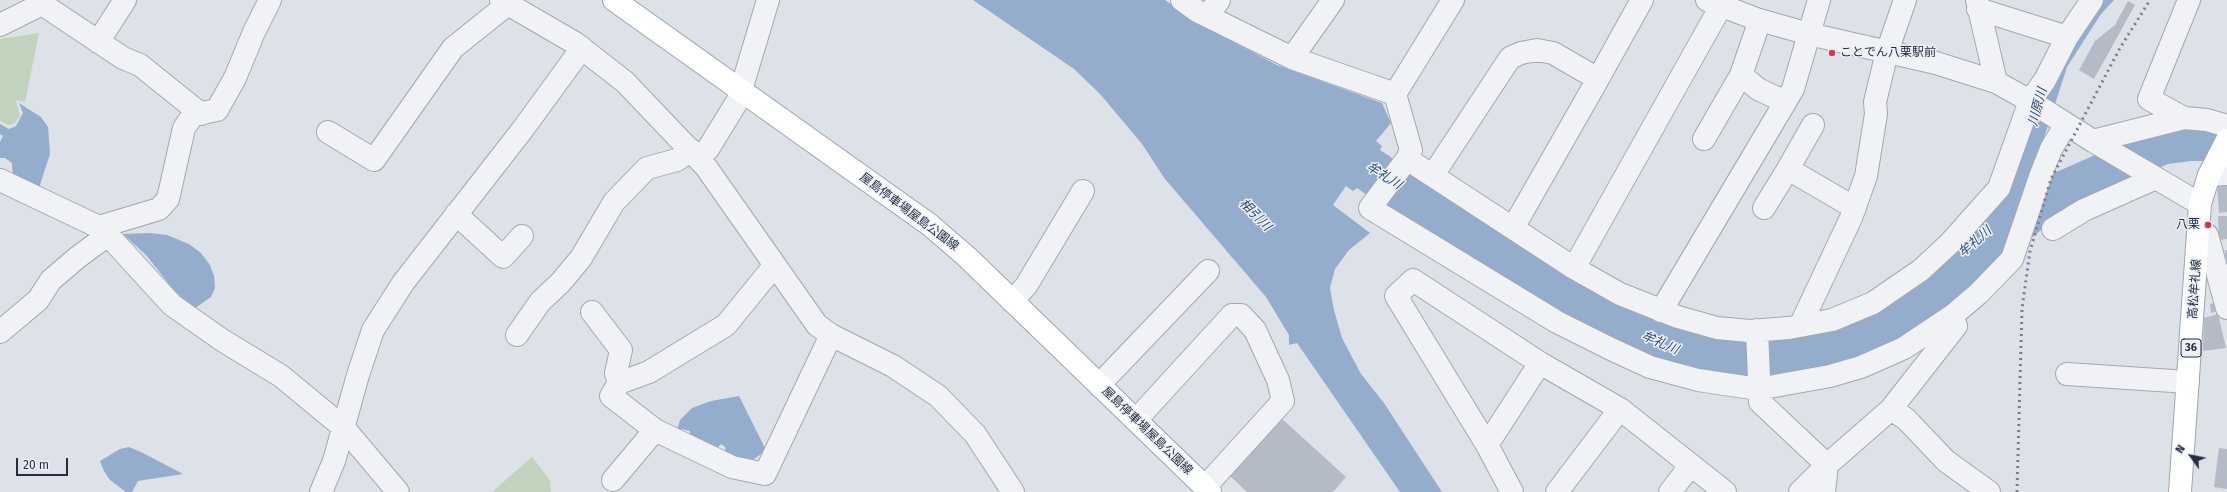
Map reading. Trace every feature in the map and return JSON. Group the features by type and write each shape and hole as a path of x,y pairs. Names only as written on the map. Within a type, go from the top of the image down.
{"main road":[{"name":"屋島停車場屋島公園線","path":"614,0 930,225 1012,301 1207,489"},
{"name":"高松牟礼線","path":"2180,492 2200,204 2217,171 2227,140"}],"street":[{"path":"98,42 125,0"},
{"path":"0,332 38,300 51,280 78,257 104,231 160,209 168,199 184,128 193,116 217,110 235,78 254,32 270,0"},
{"path":"517,335 540,302 561,282 581,258 614,202 647,168 677,160 708,149 738,100 768,0"},
{"path":"1182,0 1214,8 1292,58 1395,94"},
{"path":"1292,58 1333,0"},
{"path":"1452,0 1395,94 1411,150 1407,158 1370,208 1557,322 1610,349 1650,367 1698,380 1758,389 1830,376 1861,368 1904,348 1952,316 1979,293 2012,259 2051,149 2066,124"},
{"path":"1513,228 1642,0"},
{"path":"1661,311 1793,89 1819,0"},
{"path":"1800,326 1855,208 1866,176 1876,114 1875,102 1887,52 1905,0"},
{"path":"1407,158 1574,268 1620,294 1661,311 1717,328 1757,330 1800,326 1832,320 1873,303 1921,270 1950,243 1999,188 2045,80 2067,37 2092,0"},
{"path":"2184,118 2149,99 2189,0"},
{"path":"0,24 42,2 98,42 123,58 140,65 201,114"},
{"path":"328,132 374,160 453,48 505,2 582,48 625,82 694,154 811,319 831,335 893,366 938,396 975,434 1013,492"},
{"path":"1574,268 1714,3 1759,13 1809,34 1950,67 1996,82 2200,204"},
{"path":"1978,5 1996,82"},
{"path":"1978,5 2067,37"},
{"path":"1704,139 1741,75 1759,13"},
{"path":"321,492 334,461 358,374 373,330 403,283 523,129 582,48"},
{"path":"1433,176 1510,58 1521,53 1537,50 1553,53 1598,78"},
{"path":"1741,75 1758,89 1781,100 1784,106"},
{"path":"2093,141 2184,118 2207,120 2227,126"},
{"path":"1764,208 1813,125"},
{"path":"1788,169 1855,208"},
{"path":"2053,229 2084,210 2156,178"},
{"path":"0,180 104,231 172,305 222,340 281,376 344,428 398,492"},
{"path":"1012,301 1026,286 1083,191"},
{"path":"456,214 503,258 522,236"},
{"path":"2199,230 2207,236 2227,308"},
{"path":"774,266 726,324 649,372 619,383 611,396 655,430 732,467 765,474 831,335"},
{"path":"1099,385 1208,271"},
{"path":"1512,492 1487,445 1396,296 1414,280 1540,363 1620,409 1725,492"},
{"path":"592,312 621,350 616,373 619,383"},
{"path":"1136,420 1232,315 1241,315 1255,330 1278,380 1283,401 1207,489"},
{"path":"1800,492 1827,464 1891,409 1956,326 1952,316"},
{"path":"1757,330 1758,389 1760,402 1827,464"},
{"path":"1487,445 1540,363"},
{"path":"2066,374 2188,382"},
{"path":"1557,492 1620,409"},
{"path":"1891,409 1906,419 1946,461 1989,492"},
{"path":"613,480 655,430"},
{"path":"1824,492 1827,464"},
{"path":"1670,492 1691,465"}],"green space":[{"path":"39,33 25,102 16,100 20,116 14,124 8,125 0,121 0,39"},
{"path":"532,457 550,480 551,492 492,492"}],"water":[{"path":"973,0 1165,0 1201,25 1277,65 1382,103 1391,123 1376,141 1382,146 1380,150 1554,266 1774,337 1940,263 2028,125 2100,0 2114,0 2101,14 2067,67 2029,184 2134,138 2182,130 2227,128 2227,161 2191,161 2168,164 2139,176 2046,226 1913,335 1825,371 1764,379 1696,373 1602,341 1380,204 1357,188 1353,191 1346,186 1333,205 1370,233 1349,250 1335,269 1330,288 1334,310 1342,338 1361,374 1384,403 1442,492 1400,492 1297,343 1289,345 1289,335 1266,297 1165,179 1142,144 1100,94 1074,69"},
{"path":"19,103 41,117 48,127 50,154 38,191 13,179 12,163 5,158 0,158 0,142 3,136 0,134 0,124 9,129 16,126 23,113"},
{"path":"150,233 167,235 189,244 201,253 210,265 214,276 215,288 211,297 194,309 173,289 146,255 123,234"},
{"path":"739,396 765,448 761,454 754,459 739,460 726,453 725,447 721,444 716,449 689,438 690,431 682,429 677,431 680,420 692,408 711,401"},
{"path":"129,447 183,474 138,481 132,492 126,492 110,480 100,461 120,449"}],"building":[{"path":"2128,1 2135,5 2094,79 2079,70 2095,41 2115,25"},
{"path":"2217,185 2227,185 2227,212 2219,213"},
{"path":"2218,216 2227,216 2227,239 2219,240"},
{"path":"2225,250 2227,250 2227,263 2221,264 2220,256 2225,256"},
{"path":"2216,303 2217,311 2211,313 2210,304"},
{"path":"2218,314 2226,348 2203,351 2204,318"},
{"path":"1280,417 1346,477 1333,492 1247,492 1228,474"},
{"path":"2219,448 2227,449 2227,489 2214,487"}],"railway":[{"path":"2017,492 2022,309 2030,251 2051,179 2120,48 2150,0"}],"place":[{"name":"ことでん八栗駅前","path":"1832,53"},
{"name":"八栗","path":"2208,225"}],"water label":[{"name":"川原川","path":"2038,107"},
{"name":"牟礼川","path":"1384,176"},
{"name":"相引川","path":"1255,215"},
{"name":"牟礼川","path":"1975,242"},
{"name":"牟礼川","path":"1660,343"}]}
